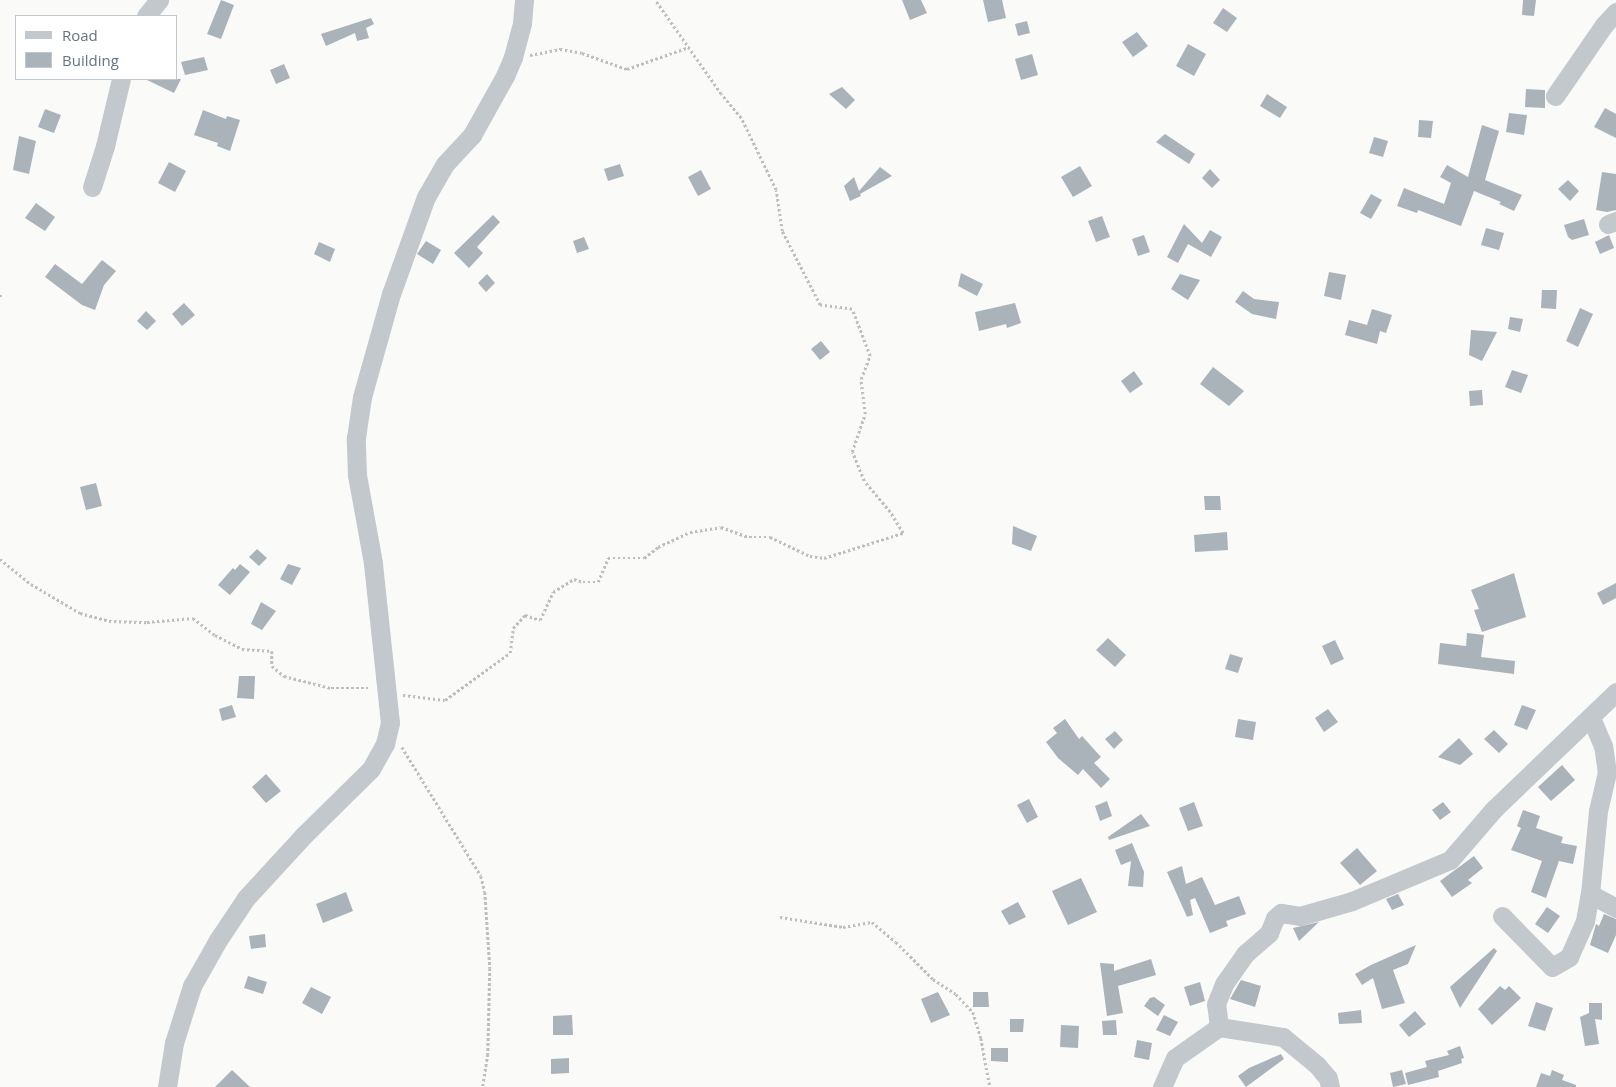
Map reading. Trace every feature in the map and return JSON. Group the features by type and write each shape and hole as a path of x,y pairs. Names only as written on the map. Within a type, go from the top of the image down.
{"street":[{"path":"147,15 159,0"},
{"path":"167,1087 174,1043 192,986 218,940 246,898 371,769 385,744 390,723 373,562 358,475 356,438 362,397 391,294 426,197 445,164 472,135 513,57 522,23 524,0"},
{"path":"1555,96 1604,25 1616,12"},
{"path":"92,187 105,146 121,80"},
{"path":"1219,1028 1216,1004 1224,984 1233,968 1245,954 1269,933 1275,918 1281,913 1300,916 1352,901 1450,860 1494,809 1616,692"},
{"path":"1502,916 1552,967 1569,957 1585,921 1590,894 1598,811 1607,773 1603,746 1591,718"},
{"path":"1590,894 1616,908"},
{"path":"1162,1087 1175,1058 1219,1028 1283,1037 1317,1065 1328,1078 1330,1087"}],"path":[{"path":"0,559 31,584 80,613 109,621 147,622 193,618 215,635 242,649 272,651 272,666 284,676 332,688 365,687 386,690 411,697 445,700 510,653 513,628 524,615 540,620 553,592 574,579 583,582 598,582 608,558 644,558 658,547 690,532 722,527 749,537 770,537 810,556 824,558 903,533 890,512 864,482 852,452 864,414 861,379 870,356 852,309 820,305 804,279 782,231 776,190 742,118 721,94 655,0"},
{"path":"513,57 560,50 582,53 627,69 688,47"},
{"path":"390,723 405,753 481,876 485,892 490,968 488,1054 483,1087"},
{"path":"780,917 843,927 872,922 933,979 956,994 973,1012 981,1038 990,1087"}],"building":[{"path":"221,0 234,5 221,39 207,34"},
{"path":"902,0 921,0 927,13 910,20"},
{"path":"983,0 1002,0 1006,18 988,22"},
{"path":"1523,0 1536,0 1534,16 1522,15"},
{"path":"1223,8 1237,18 1227,32 1213,23"},
{"path":"371,18 374,24 366,28 369,38 357,41 355,33 326,46 321,34"},
{"path":"1027,21 1030,33 1018,36 1015,24"},
{"path":"1137,32 1148,46 1133,57 1122,42"},
{"path":"1188,44 1206,54 1194,76 1176,66"},
{"path":"1032,54 1038,75 1021,80 1015,59"},
{"path":"204,57 208,70 185,75 181,62"},
{"path":"284,64 290,78 276,84 270,70"},
{"path":"181,79 174,93 147,80"},
{"path":"842,87 855,100 846,109 829,94"},
{"path":"1526,89 1545,90 1545,108 1525,107"},
{"path":"1267,94 1287,107 1280,118 1260,106"},
{"path":"1605,108 1616,114 1616,138 1594,127"},
{"path":"45,109 61,115 54,133 38,127"},
{"path":"203,110 226,119 227,116 240,120 230,151 217,146 218,143 194,135"},
{"path":"1509,113 1527,115 1524,135 1506,132"},
{"path":"1419,120 1433,121 1431,138 1418,137"},
{"path":"1482,125 1499,131 1485,180 1522,195 1514,211 1499,204 1501,202 1474,191 1461,226 1418,210 1417,213 1397,206 1404,188 1444,204 1451,183 1440,177 1447,165 1468,177"},
{"path":"1165,134 1195,154 1189,164 1156,142"},
{"path":"19,136 36,141 29,174 13,170"},
{"path":"1374,137 1388,141 1383,157 1369,153"},
{"path":"169,162 186,171 175,192 158,183"},
{"path":"620,164 624,176 608,181 604,169"},
{"path":"1080,166 1092,186 1073,197 1061,177"},
{"path":"880,167 892,176 850,201 844,186 854,177 859,191"},
{"path":"1210,169 1220,180 1212,188 1202,178"},
{"path":"701,170 711,189 698,196 688,177"},
{"path":"1602,172 1616,174 1616,210 1607,212 1596,210"},
{"path":"1568,180 1579,191 1570,201 1558,189"},
{"path":"1371,194 1382,200 1371,219 1360,213"},
{"path":"36,203 55,217 45,231 25,218"},
{"path":"493,215 500,222 477,247 483,253 469,268 454,253"},
{"path":"1102,216 1110,237 1096,242 1088,221"},
{"path":"1584,219 1589,235 1572,240 1568,237 1564,225"},
{"path":"1184,224 1202,243 1210,230 1222,237 1211,257 1188,244 1178,263 1167,257"},
{"path":"1486,228 1504,233 1499,250 1481,245"},
{"path":"1144,235 1150,252 1138,256 1132,239"},
{"path":"1609,235 1614,248 1600,254 1595,242"},
{"path":"584,237 589,249 577,253 573,241"},
{"path":"426,241 441,250 433,264 417,254"},
{"path":"319,242 335,249 330,262 314,254"},
{"path":"102,260 116,271 104,285 95,310 82,305 45,277 55,264 82,284"},
{"path":"1329,272 1346,275 1341,300 1324,296"},
{"path":"961,273 983,284 977,296 958,286"},
{"path":"487,274 495,283 486,292 478,283"},
{"path":"1180,274 1200,280 1188,300 1171,289"},
{"path":"1542,290 1557,290 1556,309 1541,308"},
{"path":"1243,291 1254,299 1279,302 1276,319 1252,314 1235,302"},
{"path":"184,303 195,315 182,326 172,314"},
{"path":"1015,303 1021,323 1007,328 1006,324 979,331 975,312"},
{"path":"1580,308 1593,314 1578,347 1566,341"},
{"path":"1372,309 1392,315 1386,333 1380,331 1377,344 1345,335 1349,320 1367,325"},
{"path":"146,311 156,321 147,330 137,321"},
{"path":"1510,317 1523,319 1520,332 1508,329"},
{"path":"1471,330 1497,332 1482,361 1469,355"},
{"path":"821,341 830,352 820,360 811,349"},
{"path":"1213,367 1244,391 1229,406 1200,384"},
{"path":"1512,370 1528,375 1521,393 1505,387"},
{"path":"1134,371 1143,384 1130,393 1121,381"},
{"path":"1482,390 1483,405 1470,406 1469,391"},
{"path":"96,483 102,506 86,510 80,487"},
{"path":"1204,496 1220,496 1221,510 1205,510"},
{"path":"1013,526 1037,536 1031,551 1012,544"},
{"path":"1227,532 1228,550 1195,552 1194,535"},
{"path":"257,549 267,558 259,566 249,557"},
{"path":"240,564 250,572 230,595 218,585 233,568 235,570"},
{"path":"288,564 301,568 292,585 280,579"},
{"path":"1514,573 1526,617 1482,632 1474,610 1479,609 1471,590"},
{"path":"1616,583 1616,598 1603,605 1597,593"},
{"path":"261,602 276,611 262,630 251,624"},
{"path":"1467,633 1484,635 1481,657 1515,661 1514,674 1438,664 1440,643 1466,646"},
{"path":"1108,638 1126,655 1115,667 1096,650"},
{"path":"1335,640 1344,659 1331,665 1322,646"},
{"path":"1230,654 1243,658 1238,673 1225,669"},
{"path":"239,676 255,676 254,699 237,698"},
{"path":"232,705 236,717 222,721 219,709"},
{"path":"1522,705 1536,710 1527,730 1514,725"},
{"path":"1328,709 1338,722 1324,732 1315,718"},
{"path":"1065,719 1079,739 1082,736 1101,757 1094,763 1110,779 1101,788 1083,769 1078,775 1058,758 1046,742 1057,733 1053,728"},
{"path":"1238,719 1256,722 1253,740 1235,737"},
{"path":"1494,730 1508,744 1499,753 1484,739"},
{"path":"1115,731 1123,740 1114,749 1105,739"},
{"path":"1459,738 1473,754 1460,765 1438,757"},
{"path":"1562,765 1575,780 1551,801 1538,787"},
{"path":"266,774 281,791 266,803 252,787"},
{"path":"1029,799 1038,817 1027,823 1017,805"},
{"path":"1107,801 1112,816 1100,821 1095,806"},
{"path":"1194,802 1203,826 1188,831 1179,808"},
{"path":"1443,802 1451,812 1440,820 1432,810"},
{"path":"1523,810 1540,816 1536,828 1563,837 1561,843 1577,846 1573,864 1559,861 1546,898 1531,892 1542,861 1511,850 1521,828 1517,826"},
{"path":"1141,814 1150,826 1109,840 1108,837"},
{"path":"1132,843 1144,872 1143,887 1128,886 1131,861 1121,865 1115,850"},
{"path":"1357,848 1377,871 1360,885 1340,863"},
{"path":"1474,856 1483,868 1468,880 1472,883 1452,897 1440,881"},
{"path":"1182,866 1186,884 1202,877 1215,905 1239,896 1246,914 1226,921 1228,926 1210,933 1195,898 1190,900 1193,915 1187,917 1167,872"},
{"path":"1081,878 1097,912 1068,925 1052,891"},
{"path":"346,892 353,911 323,923 316,904"},
{"path":"1398,894 1404,905 1392,910 1386,899"},
{"path":"1018,902 1026,917 1009,925 1001,911"},
{"path":"1547,907 1560,916 1548,933 1535,924"},
{"path":"1604,914 1616,919 1616,935 1608,953 1590,945 1596,924 1599,926"},
{"path":"1319,922 1299,941 1293,928"},
{"path":"265,934 266,947 251,949 249,936"},
{"path":"1416,945 1408,964 1393,970 1405,1003 1382,1009 1373,978 1362,985 1355,974"},
{"path":"1494,948 1497,951 1460,1008 1450,987"},
{"path":"1151,959 1156,975 1118,986 1123,1013 1107,1016 1100,963 1114,964 1114,971"},
{"path":"248,976 267,982 263,994 244,988"},
{"path":"1241,980 1261,986 1255,1007 1230,999"},
{"path":"1200,982 1205,1001 1190,1006 1184,987"},
{"path":"1500,986 1505,990 1509,986 1521,998 1492,1025 1478,1009"},
{"path":"311,987 331,997 322,1014 302,1003"},
{"path":"938,992 950,1015 931,1023 921,999"},
{"path":"973,992 988,992 989,1007 973,1007"},
{"path":"1154,997 1165,1005 1158,1016 1144,1006 1150,998"},
{"path":"1536,1002 1553,1008 1545,1031 1528,1026"},
{"path":"1589,1003 1602,1003 1602,1020 1595,1019 1599,1044 1585,1046 1580,1017 1589,1013"},
{"path":"1361,1010 1362,1023 1339,1024 1338,1013"},
{"path":"1415,1011 1426,1024 1409,1037 1399,1025"},
{"path":"572,1015 573,1035 553,1035 553,1016"},
{"path":"1164,1015 1178,1022 1170,1036 1156,1030"},
{"path":"1010,1019 1024,1019 1023,1032 1010,1032"},
{"path":"1116,1020 1117,1035 1103,1035 1102,1021"},
{"path":"1061,1025 1079,1026 1078,1048 1060,1047"},
{"path":"1137,1040 1152,1043 1149,1060 1134,1057"},
{"path":"1460,1046 1464,1058 1461,1059 1462,1063 1438,1071 1439,1077 1408,1085 1405,1073 1427,1067 1425,1061 1449,1055 1447,1051"},
{"path":"991,1048 1008,1048 1008,1062 991,1061"},
{"path":"1281,1054 1284,1059 1246,1087 1238,1076 1249,1068"},
{"path":"569,1058 569,1073 551,1074 551,1059"},
{"path":"232,1070 250,1087 215,1087"},
{"path":"1402,1070 1406,1084 1393,1087 1390,1073"},
{"path":"1552,1070 1564,1075 1562,1080 1576,1085 1576,1087 1536,1087 1541,1073 1550,1076"}]}
